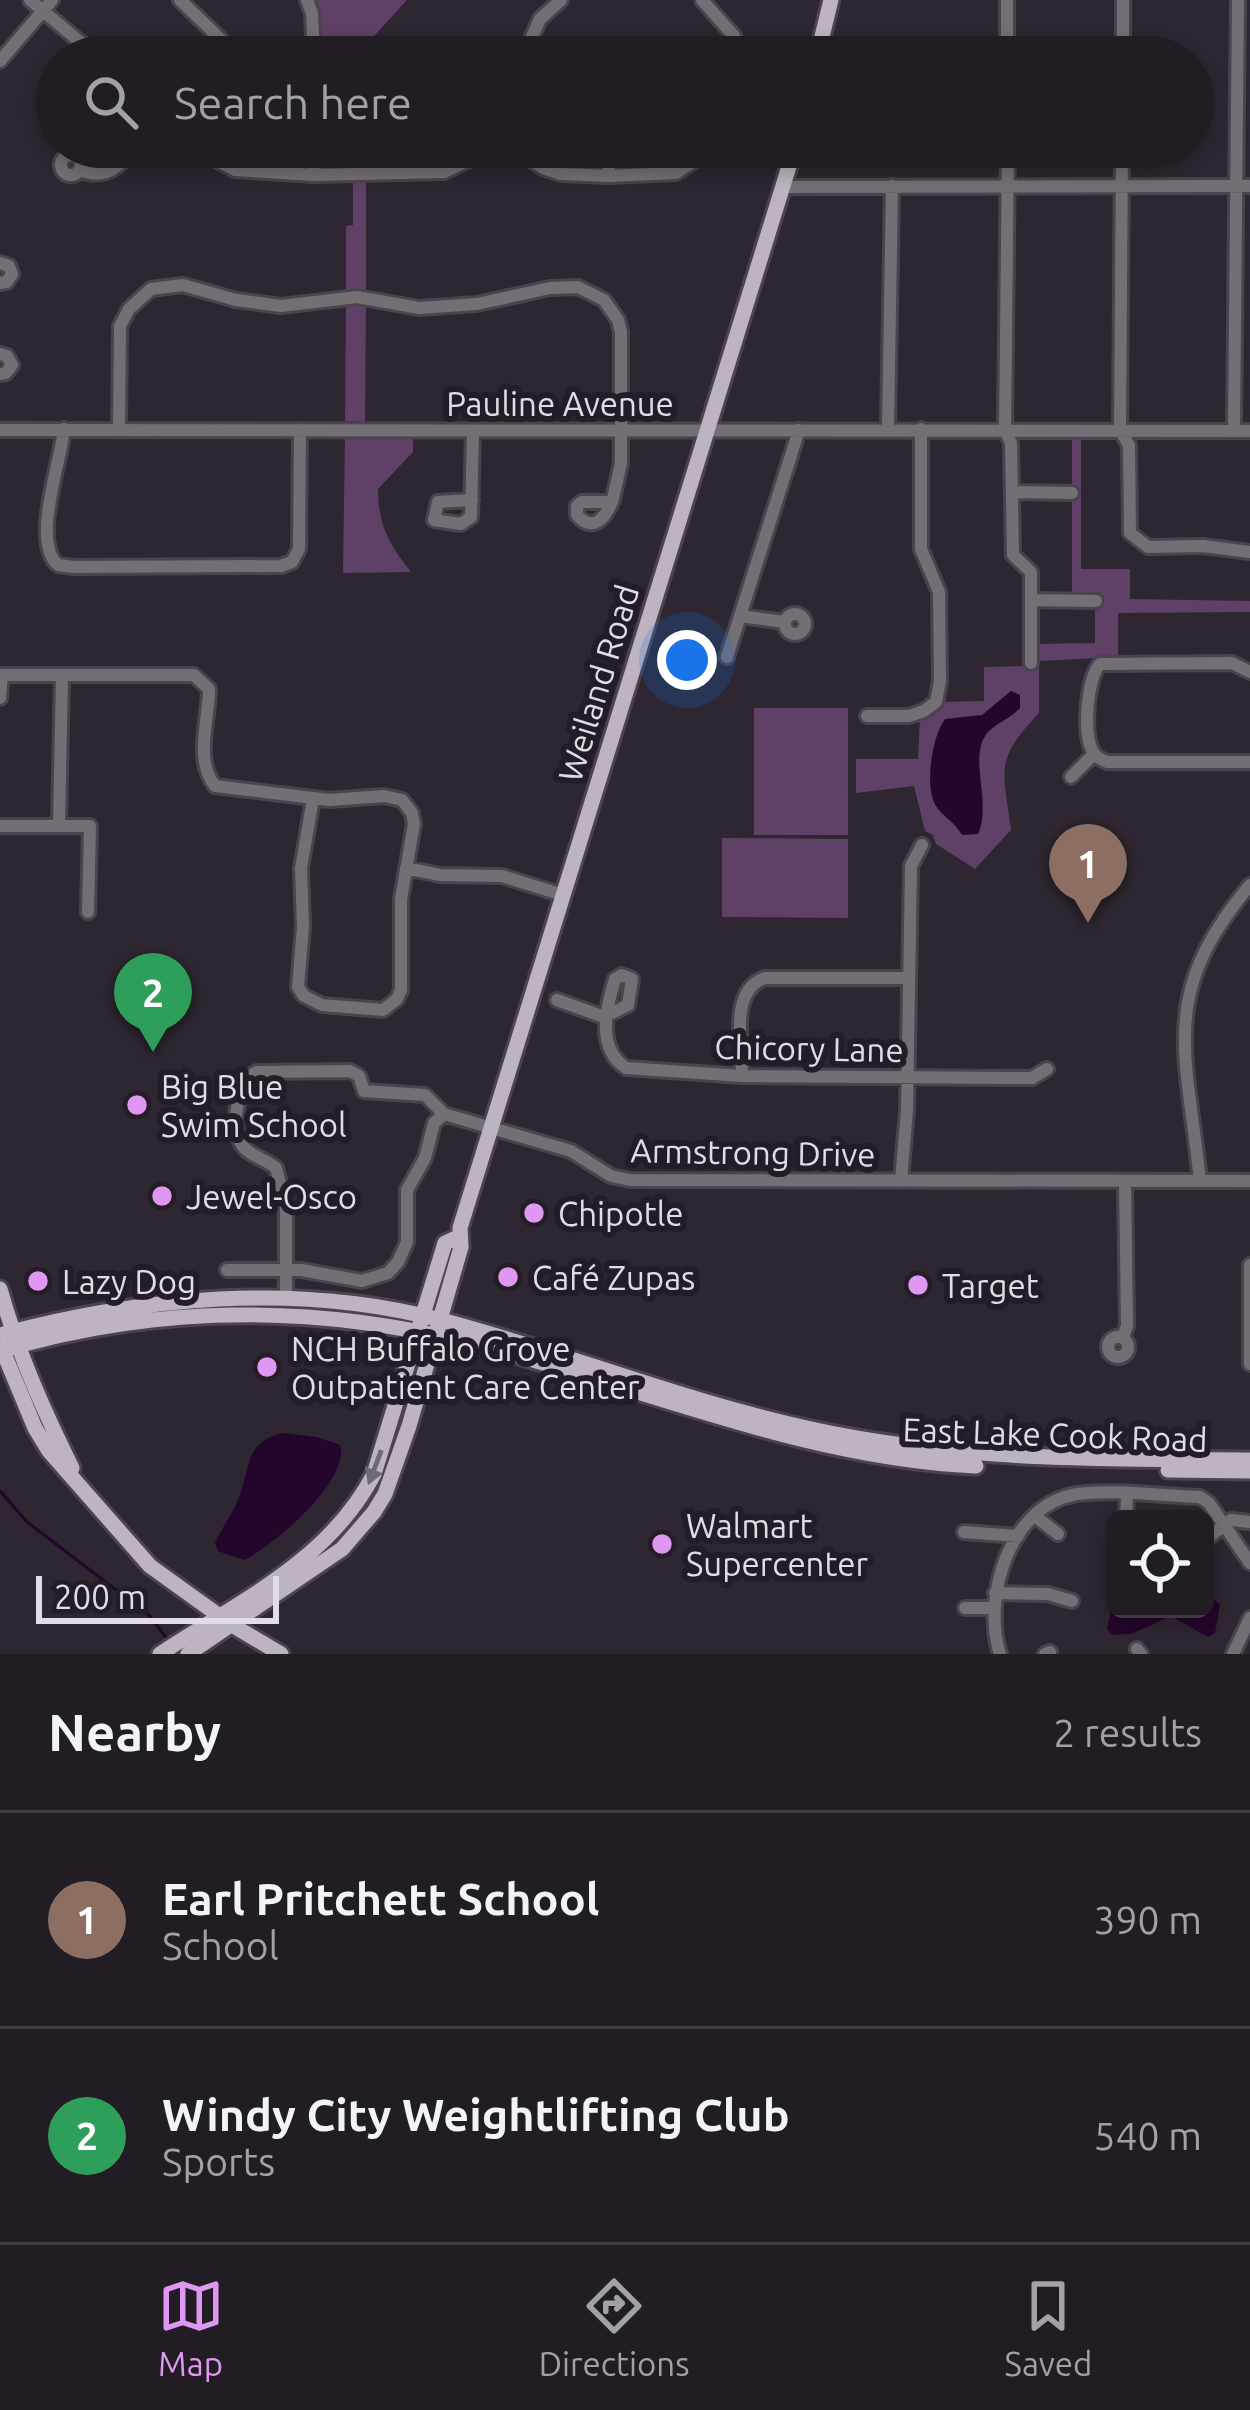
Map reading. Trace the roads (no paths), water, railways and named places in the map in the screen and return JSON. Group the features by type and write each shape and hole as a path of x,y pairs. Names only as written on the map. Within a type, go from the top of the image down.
{"main road":[{"path":"822,36 831,0"},
{"name":"Weiland Road","path":"225,1620 342,1549 385,1494 439,1328 461,1247 458,1237 491,1126 789,168"},
{"name":"Weiland Road","path":"160,1654 225,1620 308,1557 358,1504 374,1474 445,1243 458,1237"},
{"path":"0,1288 5,1343 34,1429 150,1565 281,1654"},
{"name":"East Lake Cook Road","path":"5,1343 140,1305 286,1299 439,1328 862,1440 1022,1459 1250,1460"},
{"name":"East Lake Cook Road","path":"5,1343 128,1322 226,1313 421,1324"},
{"name":"East Lake Cook Road","path":"439,1328 808,1442 903,1460 1032,1468 1250,1471"},
{"name":"Weiland Road","path":"188,1654 206,1633"}],"street":[{"path":"30,0 48,5 78,36"},
{"path":"180,0 217,36"},
{"path":"307,0 313,36"},
{"path":"532,36 540,19 560,0"},
{"path":"702,0 734,36"},
{"path":"1007,0 1007,36"},
{"path":"1123,0 1123,36"},
{"path":"1234,431 1243,186 1238,0"},
{"path":"0,61 48,5"},
{"path":"80,170 99,175 113,168"},
{"path":"231,168 314,176 452,168"},
{"path":"314,168 314,176"},
{"path":"546,168 561,174 609,176 682,168"},
{"path":"609,168 609,176"},
{"path":"1008,168 1005,430 1011,443 1012,555 1031,572 1031,663"},
{"path":"1121,168 1120,430 1129,445 1130,533 1148,547 1203,546 1250,552"},
{"path":"888,429 892,186"},
{"path":"783,187 1243,186"},
{"path":"0,263 9,266 12,274 0,284"},
{"path":"119,429 120,326 143,294 172,285 281,306 357,297 419,308 477,304 550,288 578,287 604,300 618,320 621,463 612,502"},
{"path":"0,354 12,364 7,373 0,374"},
{"path":"64,429 62,460 48,505 49,552 58,565 281,566 292,562 299,549 300,430"},
{"path":"867,716 924,712 936,702 940,681 940,592 921,549 921,429"},
{"name":"Pauline Avenue","path":"0,430 1250,431"},
{"path":"727,658 799,430"},
{"path":"472,500 473,431"},
{"path":"1012,492 1072,494"},
{"path":"1031,600 1096,601"},
{"path":"740,616 785,622"},
{"path":"1250,672 1232,663 1100,664 1089,681 1089,742 1094,754 1107,762 1250,762"},
{"path":"0,698 1,675 201,677 209,695 203,760 215,786 313,799 383,796 402,800 414,824 401,899 402,981 397,999 382,1010 322,1005 304,996 296,976 303,927 300,879 313,799"},
{"path":"58,825 62,676"},
{"path":"1071,777 1094,754"},
{"path":"0,826 90,826 88,911"},
{"path":"901,1181 910,866 922,845"},
{"path":"406,868 440,875 502,876 563,895"},
{"path":"1200,1181 1183,1067 1186,1010 1214,931 1250,885"},
{"path":"742,1076 742,999 755,981 908,978"},
{"name":"Chicory Lane","path":"557,1000 604,1017 609,1050 626,1068 742,1076 1032,1078 1047,1069"},
{"name":"Armstrong Drive","path":"286,1299 286,1206 276,1168 239,1142 242,1089 249,1075 266,1071 350,1071 359,1076 364,1091 425,1095 443,1114 571,1151 611,1176 629,1180 1250,1181"},
{"path":"227,1270 326,1273 362,1281 388,1273 407,1241 407,1190 425,1158 434,1123 443,1114"},
{"path":"1123,1337 1127,1326 1125,1181"},
{"path":"1250,1265 1250,1364"},
{"path":"1000,1654 995,1593 1018,1536 1036,1517 1076,1494 1200,1497 1250,1564"},
{"path":"1126,1510 1127,1495"},
{"path":"1036,1517 1058,1534"},
{"path":"1214,1533 1231,1520 1250,1522"},
{"path":"964,1532 1018,1536"},
{"path":"995,1593 1048,1594 1072,1601"},
{"path":"965,1608 993,1608"},
{"path":"1233,1654 1250,1618"}],"waterway":[{"path":"0,1491 27,1522 149,1615 168,1640"}],"place":[{"name":"Earl Pritchett School","path":"1088,923"},
{"name":"Windy City Weightlifting Club","path":"153,1052"},
{"name":"Big Blue Swim School","path":"137,1105"},
{"name":"Jewel-Osco","path":"162,1196"},
{"name":"Chipotle","path":"534,1213"},
{"name":"Café Zupas","path":"508,1277"},
{"name":"Lazy Dog","path":"38,1281"},
{"name":"Target","path":"918,1285"},
{"name":"NCH Buffalo Grove Outpatient Care Center","path":"267,1367"},
{"name":"Walmart Supercenter","path":"662,1544"}]}
